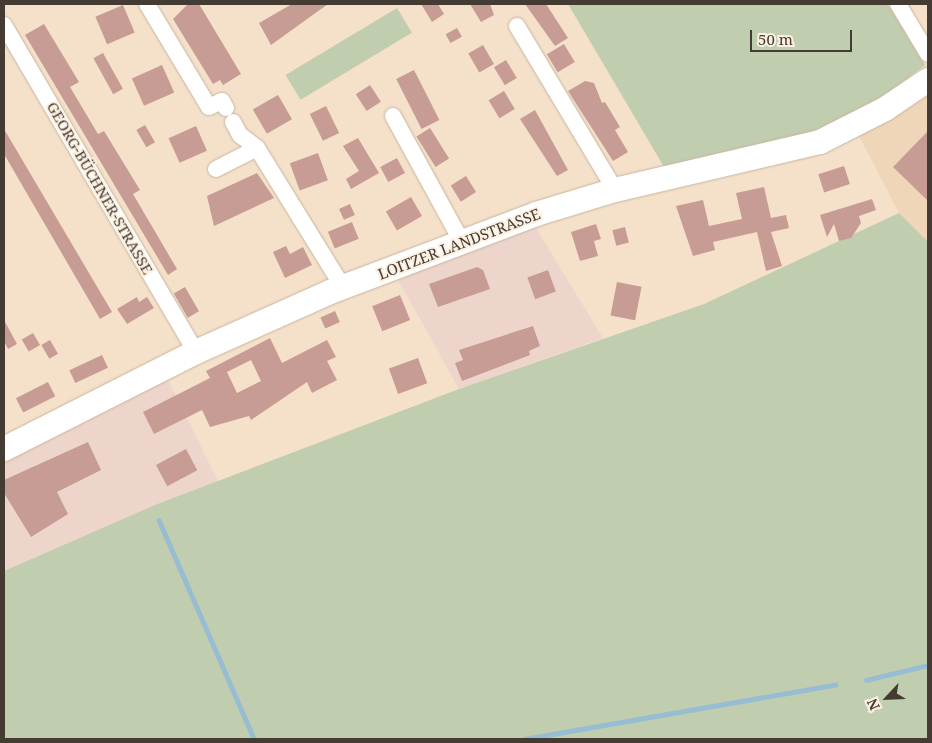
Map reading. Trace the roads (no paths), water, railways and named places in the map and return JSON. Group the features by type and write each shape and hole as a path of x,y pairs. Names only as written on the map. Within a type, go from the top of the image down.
{"main road":[{"name":"LOITZER LANDSTRASSE","path":"4,449 196,352 343,287 462,242 615,190 820,142 885,109 928,80"}],"street":[{"path":"147,4 209,107 222,101 240,135 257,148 343,287"},
{"path":"898,4 928,54"},
{"name":"GEORG-BÜCHNER-STRASSE","path":"4,25 196,352"},
{"path":"517,26 615,190"},
{"path":"393,116 462,242"},
{"path":"216,169 257,148"}],"waterway":[{"path":"159,520 254,739"},
{"path":"866,680 928,665"},
{"path":"524,739 835,685"}]}
